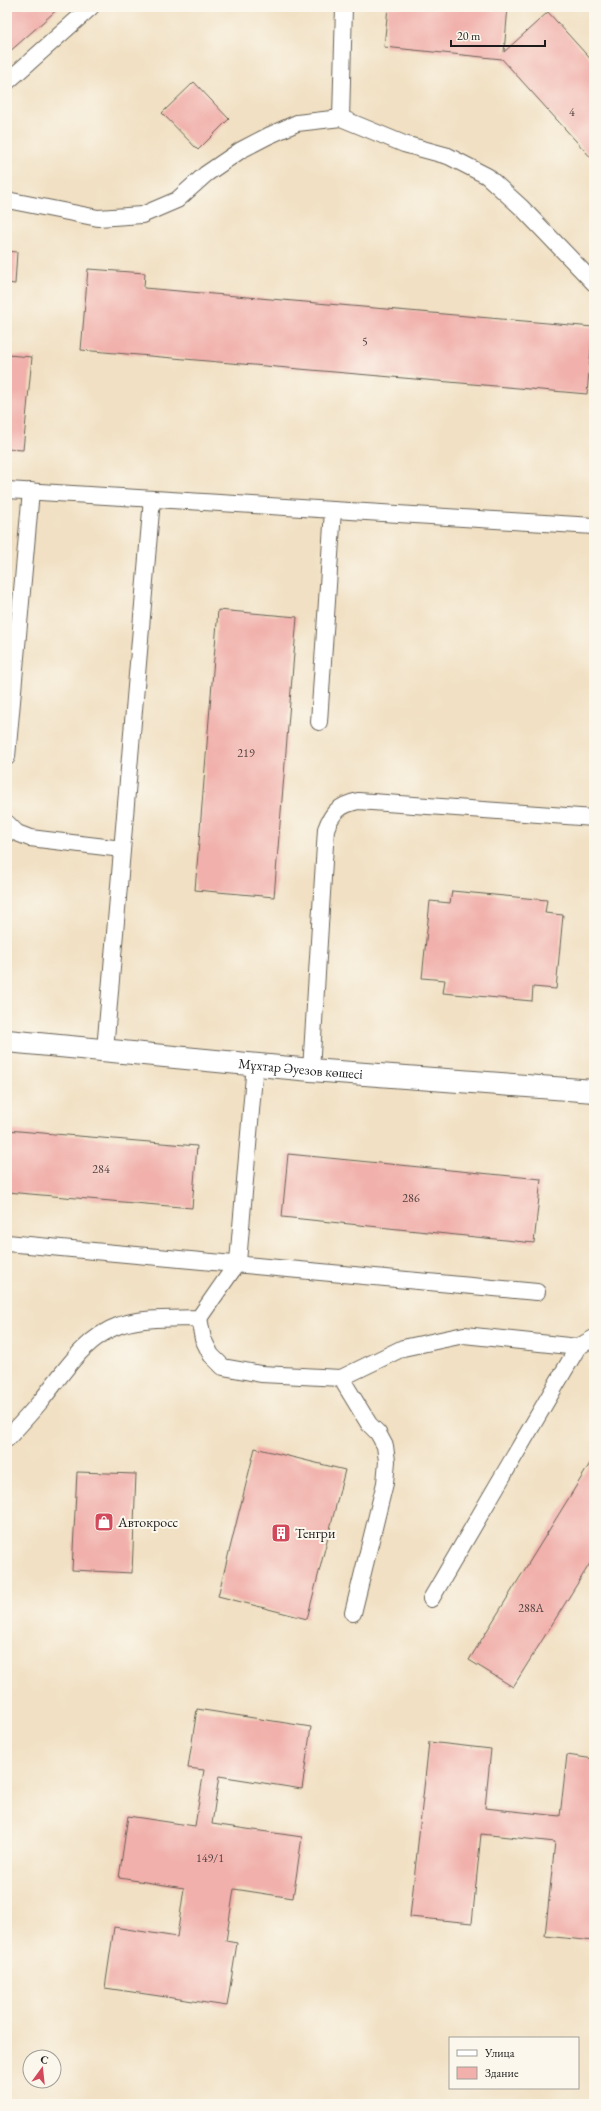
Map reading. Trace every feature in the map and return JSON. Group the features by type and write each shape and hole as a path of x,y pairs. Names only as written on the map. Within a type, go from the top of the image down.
{"street":[{"name":"Мұхтар Әуезов көшесі","path":"7,1041 311,1070 594,1090"}],"lane":[{"path":"7,82 91,7"},
{"path":"341,118 344,7"},
{"path":"7,200 98,218 142,215 176,200 206,174 241,150 268,136 297,123 341,118 404,144 448,156 486,176 522,208 594,283"},
{"path":"7,490 594,526"},
{"path":"7,757 31,491"},
{"path":"105,1050 152,499"},
{"path":"319,722 333,510"},
{"path":"311,1070 326,829 330,818 338,808 358,801 594,818"},
{"path":"7,823 17,833 30,838 122,849"},
{"path":"255,1064 238,1262 199,1318 203,1339 211,1355 223,1367 261,1374 341,1378 402,1348 464,1335 578,1347"},
{"path":"7,1242 238,1262 537,1292"},
{"path":"7,1439 40,1402 75,1358 101,1334 120,1325 142,1321 199,1318"},
{"path":"431,1599 578,1347 594,1338"},
{"path":"341,1378 370,1424 378,1433 384,1446 387,1461 385,1483 353,1613"}],"building":[{"path":"7,7 60,7 7,54"},
{"path":"388,7 508,7 504,52 548,12 594,63 594,161 502,59 384,47"},
{"path":"194,82 229,119 198,150 162,113"},
{"path":"7,251 17,252 15,284 7,283"},
{"path":"88,269 145,273 144,288 593,327 587,394 81,350"},
{"path":"7,355 32,357 23,450 7,449"},
{"path":"218,610 297,617 274,897 195,890"},
{"path":"452,891 547,900 545,913 563,915 556,989 533,987 532,1001 443,993 445,980 422,978 430,901 450,903"},
{"path":"7,1130 197,1146 192,1208 7,1192"},
{"path":"288,1154 541,1179 534,1243 282,1217"},
{"name":"Тенгри","path":"255,1448 345,1470 307,1619 218,1596"},
{"path":"594,1457 594,1557 513,1687 469,1660"},
{"name":"Автокросс","path":"77,1472 136,1474 132,1573 72,1570"},
{"path":"197,1709 311,1727 302,1789 219,1776 212,1824 302,1837 293,1898 234,1889 226,1941 237,1943 227,2006 105,1988 114,1927 177,1937 184,1888 119,1878 128,1816 195,1826 204,1770 188,1768"},
{"path":"429,1742 491,1749 485,1808 560,1816 567,1755 594,1759 594,1941 545,1936 555,1842 481,1834 472,1923 410,1917"}],"place":[{"name":"Автокросс","path":"104,1522"},
{"name":"Тенгри","path":"281,1533"}]}
